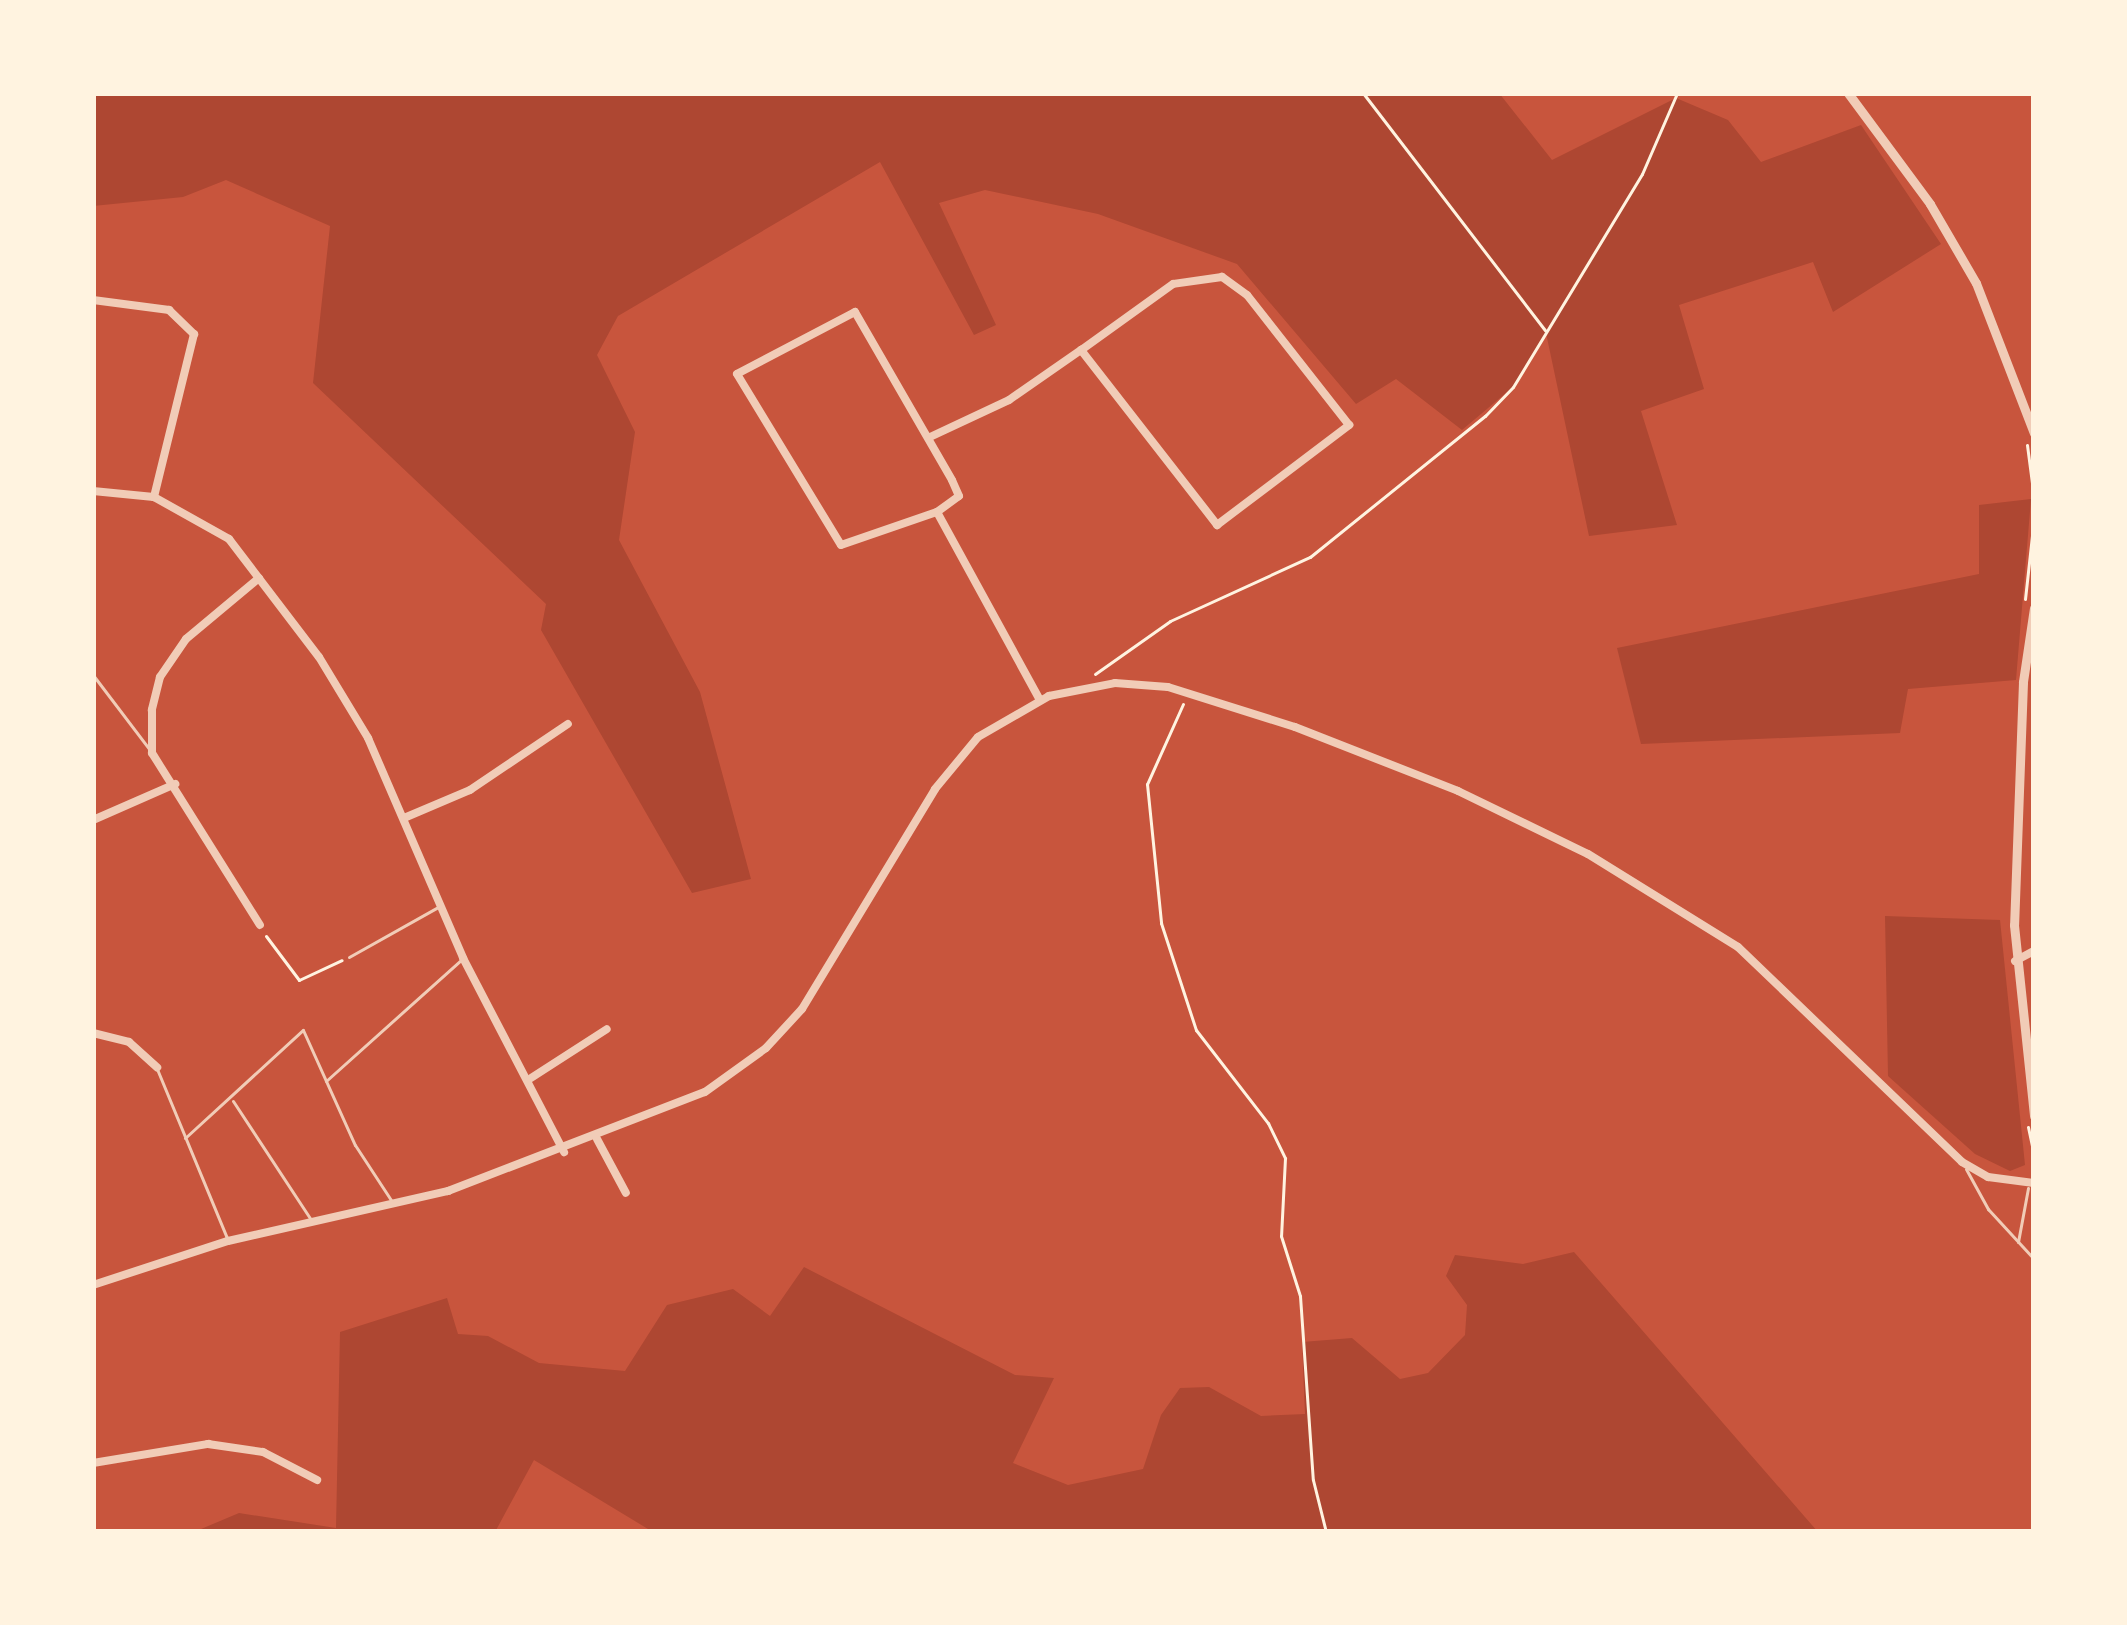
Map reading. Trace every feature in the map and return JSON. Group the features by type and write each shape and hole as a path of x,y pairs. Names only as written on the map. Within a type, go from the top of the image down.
{"street":[{"path":"1848,93 1966,266 2032,411 2030,437"},
{"path":"930,437 1009,400 1173,284 1222,277 1247,295 1349,424 1216,525 1081,350"},
{"path":"93,300 169,310 194,334 154,497"},
{"path":"855,312 930,437 958,496 937,512 841,545 737,374 855,312"},
{"path":"93,491 154,497 229,539 259,578 343,698 404,818 463,958 531,1078 564,1152"},
{"path":"937,512 1040,700"},
{"path":"259,578 186,639 160,677 152,753 260,926"},
{"path":"2034,608 2023,682 2015,962 2034,1116"},
{"path":"93,1286 228,1241 394,1204 564,1152 705,1092 766,1048 827,973 955,763 978,737 1040,700 1088,686 1189,693 1458,790 1670,900 1785,987 1962,1162 1988,1177 2031,1184"},
{"path":"404,818 470,790 568,724"},
{"path":"93,820 175,784"},
{"path":"2015,962 2034,952"},
{"path":"531,1078 607,1029"},
{"path":"93,1033 128,1042 157,1067"},
{"path":"597,1139 626,1193"},
{"path":"93,1463 208,1444 263,1452 317,1480"}],"lane":[{"path":"93,675 152,753"},
{"path":"350,957 442,906"},
{"path":"326,1082 463,958"},
{"path":"185,1138 232,1100 303,1030 326,1082 394,1204"},
{"path":"157,1067 228,1241"},
{"path":"232,1100 314,1224"},
{"path":"1962,1162 2018,1244 2034,1259"},
{"path":"2018,1244 2031,1184"}],"path":[{"path":"1363,93 1546,332"},
{"path":"1088,686 1170,621 1310,557 1485,416 1546,332 1642,174 1677,93"},
{"path":"2030,437 2034,498"},
{"path":"1189,693 1154,755 1147,784 1160,923 1196,1030 1268,1123 1285,1158 1282,1236 1300,1296 1313,1480 1327,1532"},
{"path":"260,926 299,980 350,957"}],"shaded area":[{"path":"93,93 1499,93 1552,160 1676,98 1728,120 1761,162 1861,125 1941,244 1833,312 1813,262 1679,305 1704,389 1641,411 1677,525 1589,536 1546,333 1513,387 1462,430 1396,379 1356,404 1237,264 1098,214 985,190 939,203 996,325 974,335 880,162 618,316 597,355 635,432 619,540 700,692 751,879 692,893 541,630 546,604 313,383 330,226 226,180 183,197 93,206"},
{"path":"2031,499 2016,680 1908,689 1900,733 1641,744 1617,648 1979,574 1979,505"},
{"path":"1885,916 2000,920 2025,1165 2010,1171 1975,1154 1888,1076"},
{"path":"1574,1252 1818,1532 653,1532 534,1460 495,1532 194,1532 239,1513 336,1528 340,1332 447,1298 458,1334 488,1336 539,1363 625,1371 667,1305 733,1289 770,1316 804,1267 1015,1375 1054,1378 1013,1463 1068,1485 1143,1469 1161,1415 1180,1388 1209,1387 1261,1416 1305,1414 1302,1342 1352,1338 1400,1379 1428,1373 1465,1335 1467,1305 1446,1276 1455,1255 1523,1264"}]}
